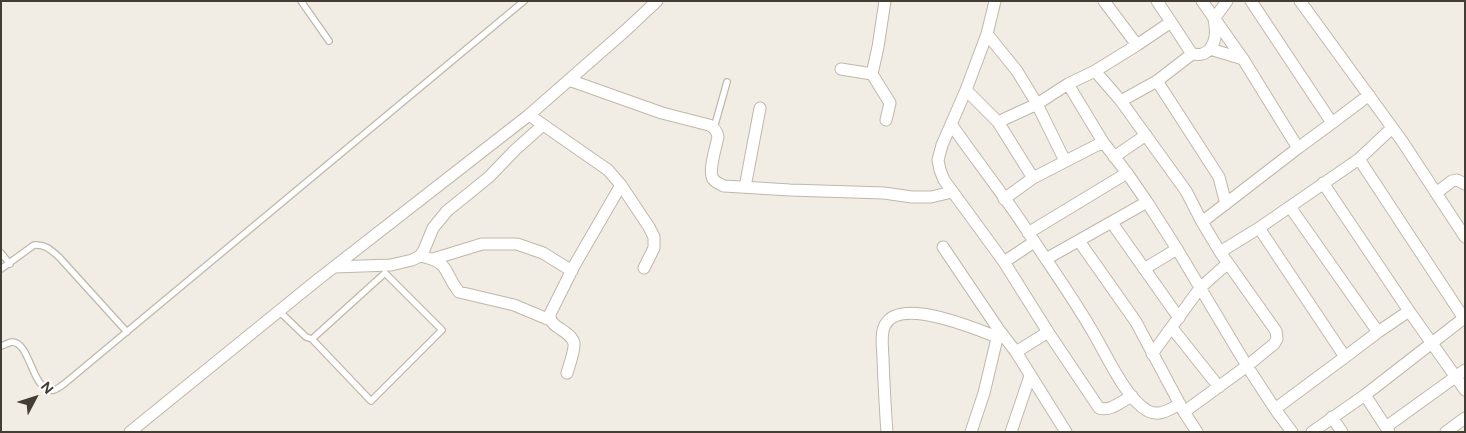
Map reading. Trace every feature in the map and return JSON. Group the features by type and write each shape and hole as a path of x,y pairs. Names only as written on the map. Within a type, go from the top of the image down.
{"street":[{"path":"130,432 334,267 529,115 657,1"},
{"path":"885,1 872,74 890,103 886,120"},
{"path":"995,1 987,34 966,90 942,145 938,160 940,170 952,192 1004,262 1099,408 1109,409 1132,396"},
{"path":"1104,1 1136,46"},
{"path":"1157,1 1192,54"},
{"path":"1202,1 1243,59 1298,148"},
{"path":"1120,101 1157,81 1192,54 1200,55 1206,53 1215,43 1214,19 1227,1"},
{"path":"1251,1 1332,123"},
{"path":"1300,1 1392,128 1465,237"},
{"path":"998,122 1037,104 1068,84 1095,71 1171,22"},
{"path":"987,34 1017,71 1037,104 1065,160"},
{"path":"1210,49 1243,59"},
{"path":"842,69 872,74"},
{"path":"951,124 1031,237 1094,333 1132,396 1149,412 1159,414 1182,408 1218,387 1274,344 1277,339 1276,331 1220,252 1186,191 1146,135 1095,71"},
{"path":"569,80 662,113 714,128 718,137 711,171 712,178 724,186 884,193 931,197 952,192"},
{"path":"1157,81 1219,177 1226,204"},
{"path":"1068,84 1103,142 1147,202 1247,366 1292,432"},
{"path":"966,90 998,122 1033,178"},
{"path":"1202,222 1368,95"},
{"path":"745,187 760,108"},
{"path":"529,115 608,170 621,185 654,236 654,248 644,268"},
{"path":"334,267 391,265 420,256 433,228 447,211 489,177 543,125"},
{"path":"1220,252 1359,159 1392,128"},
{"path":"1114,157 1146,135"},
{"path":"1004,199 1033,178 1103,142"},
{"path":"1312,432 1365,395 1464,319 1359,159"},
{"path":"1004,262 1031,237 1127,173"},
{"path":"1436,193 1452,181 1457,180 1465,184"},
{"path":"1323,183 1432,343 1460,373 1465,390"},
{"path":"550,320 550,314 572,271 621,185"},
{"path":"1046,260 1147,202"},
{"path":"1290,206 1378,332"},
{"path":"1112,223 1144,269 1175,323 1218,387"},
{"path":"1258,228 1345,357"},
{"path":"1079,241 1136,322 1152,354 1197,432"},
{"path":"433,259 482,244 517,244 544,253 572,271"},
{"path":"943,247 998,334 1016,352 1066,432"},
{"path":"1144,269 1177,249"},
{"path":"420,256 433,259 442,264 460,292 514,305 550,320 572,339 574,345 568,373"},
{"path":"1152,354 1200,288 1228,264"},
{"path":"1275,409 1409,311"},
{"path":"888,432 884,396 883,336 885,325 890,319 902,314 916,313 955,320 998,334"},
{"path":"1016,352 1048,332"},
{"path":"971,432 984,394 998,334"},
{"path":"1365,395 1387,429 1460,373"},
{"path":"1021,432 1013,427 1030,376"},
{"path":"1332,417 1342,432"},
{"path":"1446,432 1465,418"}],"lane":[{"path":"301,1 329,42"},
{"path":"1,346 11,342 17,343 44,388 53,390 64,384 524,1"},
{"path":"714,128 727,82"},
{"path":"1,269 34,245 41,244 58,257 127,332"},
{"path":"1,253 10,264"},
{"path":"279,311 306,337 312,339 371,401 442,330 385,273 312,339"}]}
